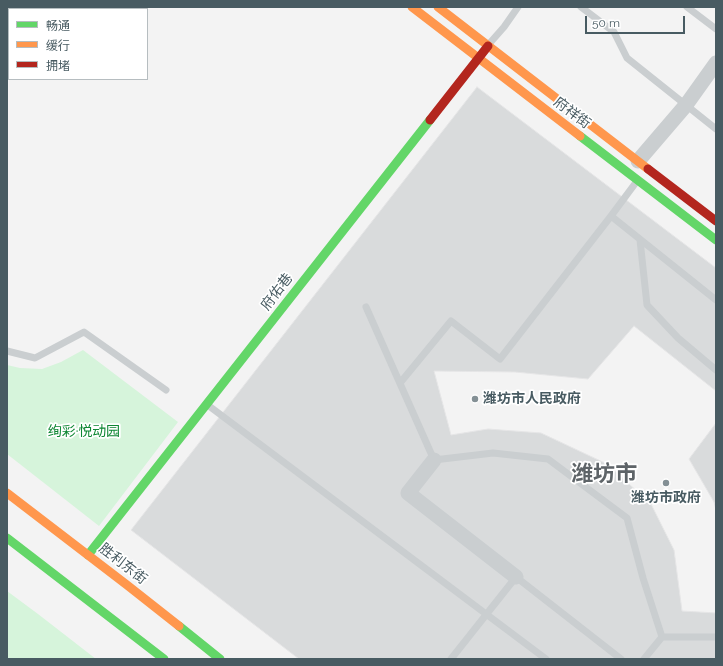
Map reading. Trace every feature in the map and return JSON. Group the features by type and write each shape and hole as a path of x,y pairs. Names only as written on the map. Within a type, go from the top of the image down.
{"street":[{"name":"府祥街","path":"412,7 716,240"},
{"name":"府祥街","path":"438,7 716,221"},
{"name":"府佑巷","path":"88,555 488,46"},
{"path":"638,161 686,105 716,63"},
{"path":"434,460 408,493 516,577"},
{"name":"胜利东街","path":"7,493 220,659"},
{"path":"7,538 164,659"}],"lane":[{"path":"488,46 504,27 517,7"},
{"path":"581,7 614,32 627,58 716,129"},
{"path":"687,7 716,29"},
{"path":"400,383 451,321 500,359 638,180"},
{"path":"611,216 716,300"},
{"path":"640,240 647,305 678,338 716,370"},
{"path":"366,307 434,460 493,453 548,459 627,518 643,578 662,637"},
{"path":"7,351 35,358 84,332 166,390"},
{"path":"207,404 546,659"},
{"path":"451,659 516,577 621,659"},
{"path":"662,637 716,637"},
{"path":"644,659 662,637"}],"green space":[{"name":"绚彩·悦动园","path":"83,350 178,422 99,526 7,454 7,365 20,368 42,369 61,362"},
{"path":"7,591 38,614 96,659 7,659"}],"building":[{"name":"潍坊市人民政府","path":"477,87 716,268 716,659 299,659 131,530"},
{"name":"潍坊市政府","path":"634,326 716,391 716,423 689,459 714,502 716,510 716,613 682,611 674,550 651,504 607,464 541,433 488,429 451,435 434,371 515,372 588,379"}],"traffic: fast":[{"path":"88,555 430,120"},
{"path":"580,136 716,240"},
{"path":"7,538 164,659"},
{"path":"179,626 220,659"}],"traffic: slow":[{"path":"412,7 580,136"},
{"path":"438,7 648,169"},
{"path":"7,493 179,626"}],"traffic: jam":[{"path":"430,120 488,46"},
{"path":"648,169 716,221"}],"place":[{"name":"潍坊市人民政府","path":"475,399"},
{"name":"潍坊市政府","path":"666,483"}],"district":[{"name":"潍坊市","path":"604,474"}]}
